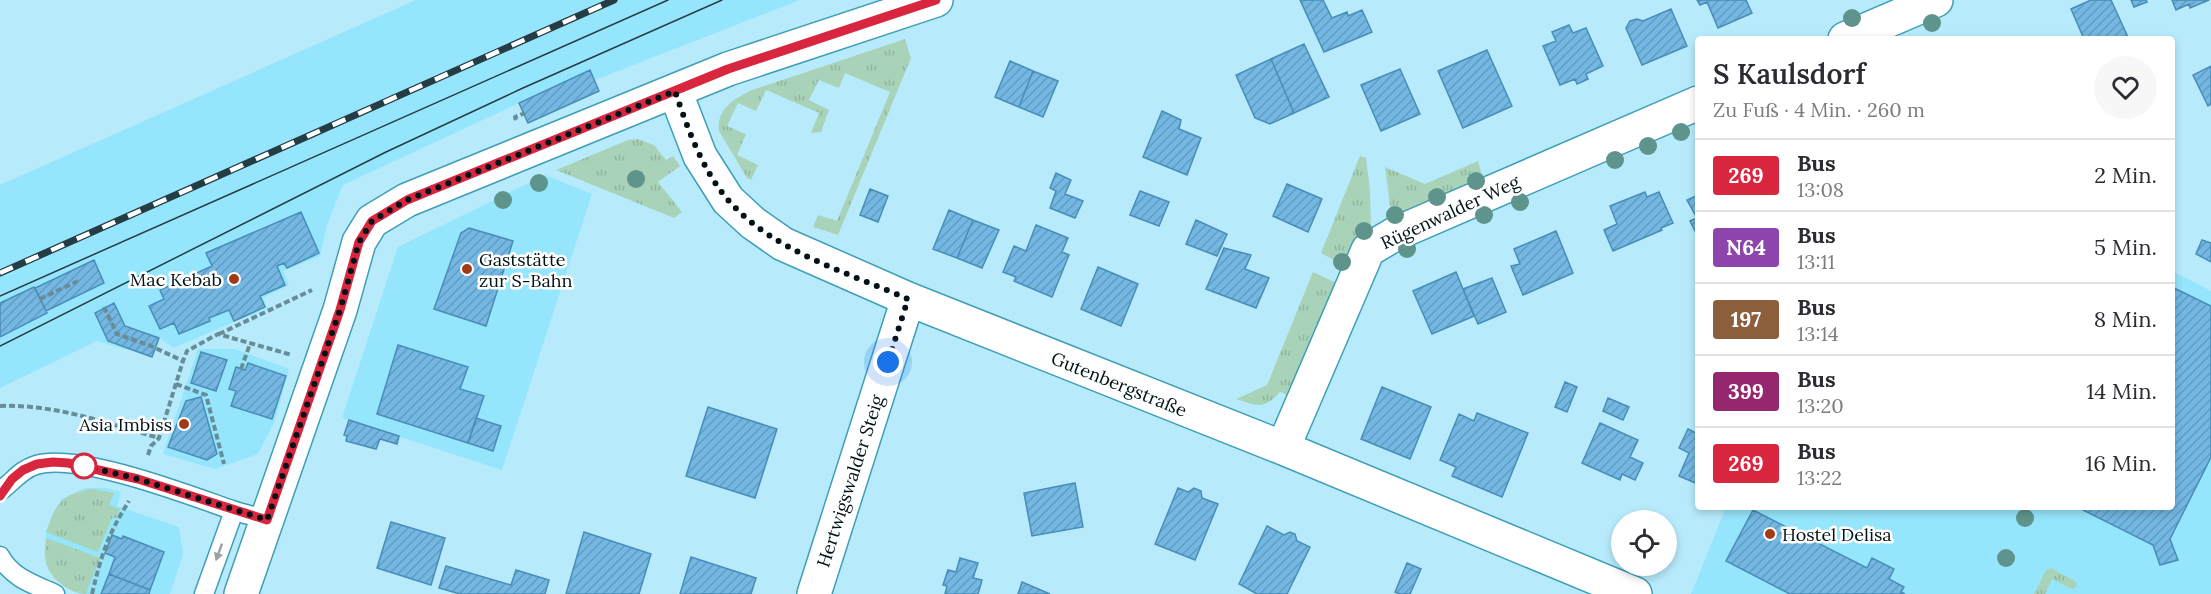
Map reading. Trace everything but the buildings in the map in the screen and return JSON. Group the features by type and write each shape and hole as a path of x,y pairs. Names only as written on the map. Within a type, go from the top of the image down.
{"street":[{"path":"241,594 340,310 359,242 372,221 407,200 728,69 936,0"},
{"path":"1852,36 1936,0"},
{"name":"Gutenbergstraße","path":"675,91 700,156 728,200 753,224 800,253 908,299 1283,448 1635,594"},
{"name":"Rügenwalder Weg","path":"1283,448 1368,250 1395,234 1695,104"},
{"name":"Hertwigswalder Steig","path":"814,594 908,299"}],"lane":[{"path":"1,492 23,470 37,464 53,462 84,466 138,479 267,520"},
{"path":"204,594 234,511"},
{"path":"0,556 4,564 19,579 55,594"}],"path":[{"path":"40,299 80,280"},
{"path":"92,594 102,554 112,527 130,499 150,445 159,438 187,351 316,288"},
{"path":"104,307 117,334 183,361"},
{"path":"218,334 295,356"},
{"path":"241,369 250,344"},
{"path":"176,384 206,395 224,464"},
{"path":"0,406 20,405 69,413 159,438"}],"shaded area":[{"path":"416,0 800,0 595,80 599,91 528,123 519,103 343,185 327,225 320,256 283,271 289,285 263,298 267,308 173,348 159,337 152,357 97,341 0,388 0,185"},
{"path":"545,175 592,194 502,470 342,418 398,247"},
{"path":"2175,273 2211,291 2211,594 1691,594 1725,510 2175,510"},
{"path":"198,349 235,349 289,369 275,421 258,454 215,469 163,454"},
{"path":"86,488 106,488 121,492 117,506 179,527 183,554 170,594 81,594 54,578 46,564 46,532 53,513 62,499"}],"green space":[{"path":"905,39 911,58 838,235 813,227 818,215 837,221 890,92 845,73 839,88 819,80 809,100 829,110 821,132 811,133 819,113 766,90 756,111 738,103 727,126 746,134 737,155 758,165 751,180 747,178 719,131 720,116 728,105 752,90"},
{"path":"638,139 654,145 666,160 673,156 680,166 658,182 682,212 674,218 556,170 628,140"},
{"path":"1360,156 1366,158 1370,190 1371,231 1346,267 1321,253"},
{"path":"1478,161 1484,183 1392,221 1385,167 1425,184"},
{"path":"1313,272 1339,284 1293,397 1280,392 1269,402 1260,405 1236,399 1267,385"},
{"path":"92,489 114,493 109,505 120,509 116,518 112,518 98,552 46,532 57,507 66,497"},
{"path":"46,538 100,558 86,594 67,588 51,574 45,559"},
{"path":"2051,568 2075,581 2077,585 2075,588 2072,589 2052,579 2045,594 2034,594 2046,570"}],"tram line":[{"path":"0,296 668,0"},
{"path":"0,346 386,152 523,88 722,0"}],"railway":[{"path":"0,273 614,0"}],"bus line":[{"name":"269","path":"0,496 3,489 23,470 37,464 68,463 138,479 267,520 340,310 359,242 372,221 407,200 728,69 936,0"}],"place":[{"name":"Gaststätte zur S-Bahn","path":"467,269"},
{"name":"Mac Kebab","path":"234,279"},
{"name":"Asia Imbiss","path":"184,424"},
{"name":"Hostel Delisa","path":"1770,534"}],"route":[{"path":"84,466 138,479 267,520 340,310 359,242 372,221 407,200 675,91 700,156 728,200 753,224 800,253 908,299 888,362"}]}
